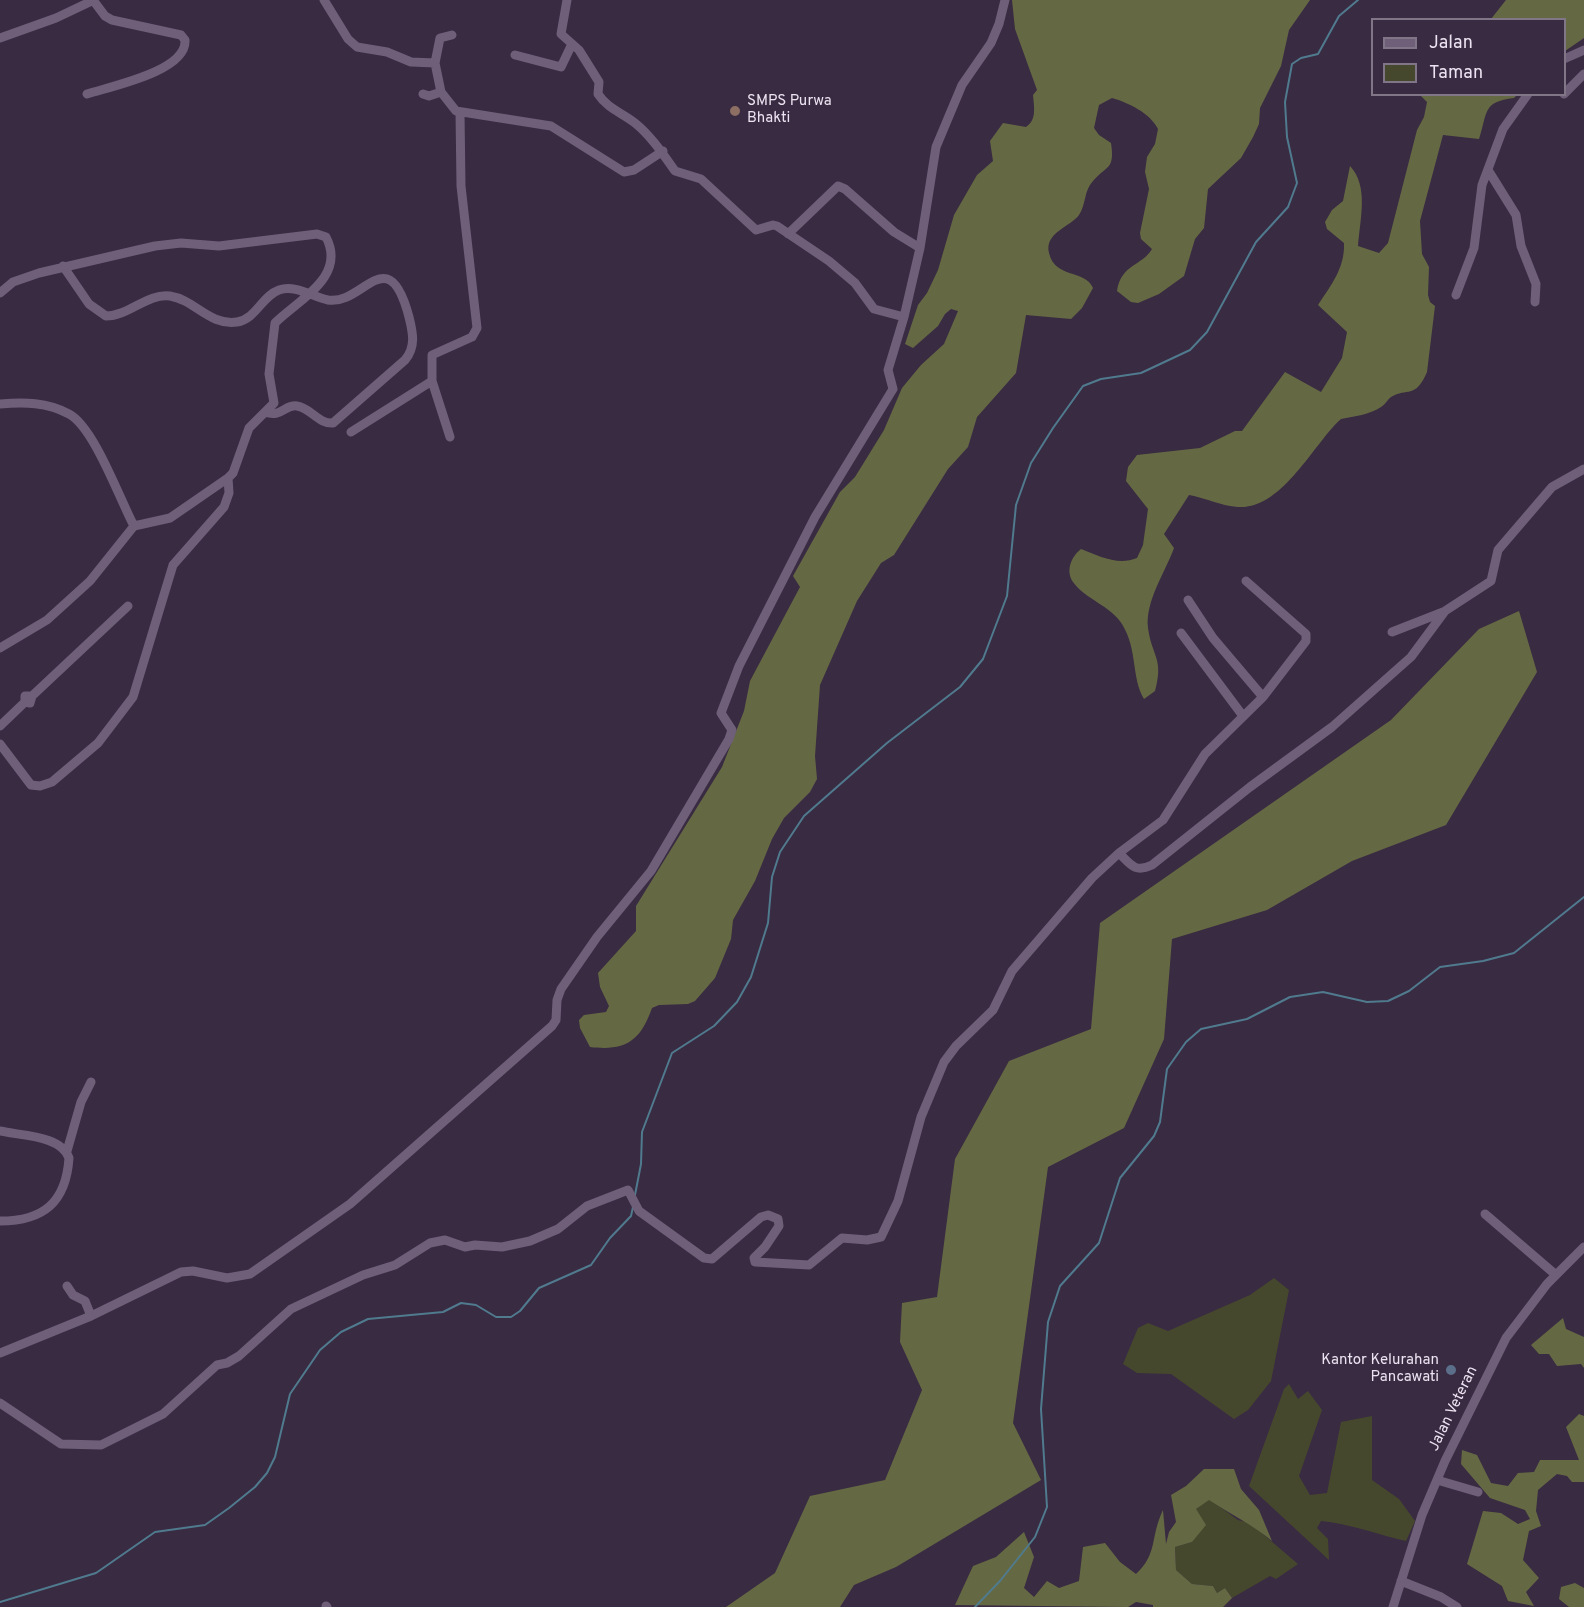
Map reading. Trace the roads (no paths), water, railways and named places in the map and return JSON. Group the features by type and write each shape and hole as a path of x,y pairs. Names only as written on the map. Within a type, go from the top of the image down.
{"street":[{"path":"0,38 56,18 94,0 105,16 112,20 181,35 186,46 180,58 146,75 87,94"},
{"path":"324,0 348,39 357,47 387,52 411,62 435,63"},
{"path":"567,0 561,34 572,44 599,82 597,92 606,105 634,123 663,151 675,171 700,179 756,230 772,225 829,261 855,283 874,309 904,317"},
{"path":"0,1353 91,1316 181,1272 193,1271 227,1278 250,1274 350,1204 552,1026 556,1020 557,1000 561,988 597,937 651,871 731,736 731,727 721,713 733,680 815,518 892,391 893,385 887,373 904,317 920,248 940,135 962,85 991,44 1005,0"},
{"path":"452,36 440,38 435,63 441,92 449,105 460,112 534,121 551,126 624,172 634,170 663,151"},
{"path":"515,56 561,67 572,44"},
{"path":"1566,58 1584,50"},
{"path":"1566,93 1584,74"},
{"path":"423,94 429,96 441,92"},
{"path":"1456,295 1474,248 1482,185 1503,129 1527,96"},
{"path":"450,437 432,381 432,355 472,337 477,328 461,186 460,112"},
{"path":"1488,170 1516,215 1521,246 1533,273 1537,291 1535,302"},
{"path":"788,234 838,186 845,189 894,232 920,248"},
{"path":"0,293 13,282 63,266 155,246 182,243 219,246 317,234 326,237 329,243 330,261 320,283 310,294 282,315 272,329 269,374 274,403 249,428 233,473 170,518 134,526 90,581 47,620 0,648"},
{"path":"63,266 89,304 106,316 121,315 146,302 167,296 179,298 216,320 234,322 249,318 270,296 281,289 331,300 373,281 382,279 393,282 402,292 413,333 410,354 333,423 323,422 299,406 294,406 277,415 265,412"},
{"path":"351,432 432,381"},
{"path":"0,404 26,402 71,414 98,448 134,526"},
{"path":"1392,632 1445,611 1491,581 1498,550 1552,487 1584,469"},
{"path":"0,744 9,759 32,785 44,785 98,743 133,697 173,565 224,507 229,494 228,478"},
{"path":"0,1403 61,1444 102,1446 163,1414 212,1369 239,1356 271,1330 291,1308 323,1292 395,1265 429,1243 445,1240 465,1247 475,1245 502,1247 531,1241 558,1229 587,1206 628,1190 639,1211 705,1258 712,1259 761,1217 768,1215 778,1219 779,1226 765,1248 754,1258 755,1263 774,1262 789,1266 809,1266 842,1238 877,1239 885,1233 890,1223 921,1117 944,1062 956,1046 993,1010 1012,971 1092,878 1119,853 1163,820 1197,764 1263,697 1307,637 1246,581"},
{"path":"1188,600 1213,638 1263,697"},
{"path":"0,726 128,606"},
{"path":"1119,853 1135,869 1142,870 1152,866 1250,787 1332,727 1411,657 1445,611"},
{"path":"1181,633 1243,716"},
{"path":"0,765 9,759"},
{"path":"0,1221 25,1219 38,1215 58,1199 68,1172 67,1151 81,1102 91,1082"},
{"path":"0,1131 52,1142 67,1151"},
{"path":"1485,1214 1556,1275"},
{"name":"Jalan Veteran","path":"1393,1607 1422,1515 1506,1338 1519,1318 1584,1247"},
{"path":"67,1286 73,1295 85,1301 91,1316"},
{"path":"1437,1480 1478,1492"},
{"path":"1401,1581 1441,1597 1457,1607"}],"waterway":[{"path":"635,1195 641,1164 642,1132 672,1053 714,1026 737,1002 751,977 768,923 772,877 780,852 804,816 887,743 960,687 983,659 1007,596 1016,505 1031,463 1083,386 1101,379 1141,373 1190,350 1207,332 1256,242 1288,207 1297,183 1287,137 1285,102 1292,64 1301,58 1318,54 1339,16 1358,0"},
{"path":"975,1607 1000,1581 1035,1537 1047,1507 1041,1409 1048,1322 1060,1286 1099,1243 1120,1178 1154,1136 1160,1122 1167,1069 1186,1042 1201,1029 1247,1019 1290,997 1323,992 1367,1002 1388,1001 1409,991 1440,967 1483,961 1514,953 1584,897"},
{"path":"0,1602 96,1573 155,1532 205,1525 229,1508 255,1487 267,1473 275,1457 290,1394 320,1350 341,1332 368,1319 443,1312 461,1303 476,1305 496,1317 511,1317 520,1311 539,1288 591,1265 610,1238 631,1216 633,1207"}],"place":[{"name":"SMPS Purwa Bhakti","path":"735,111"},
{"name":"Kantor Kelurahan Pancawati","path":"1451,1370"}]}
